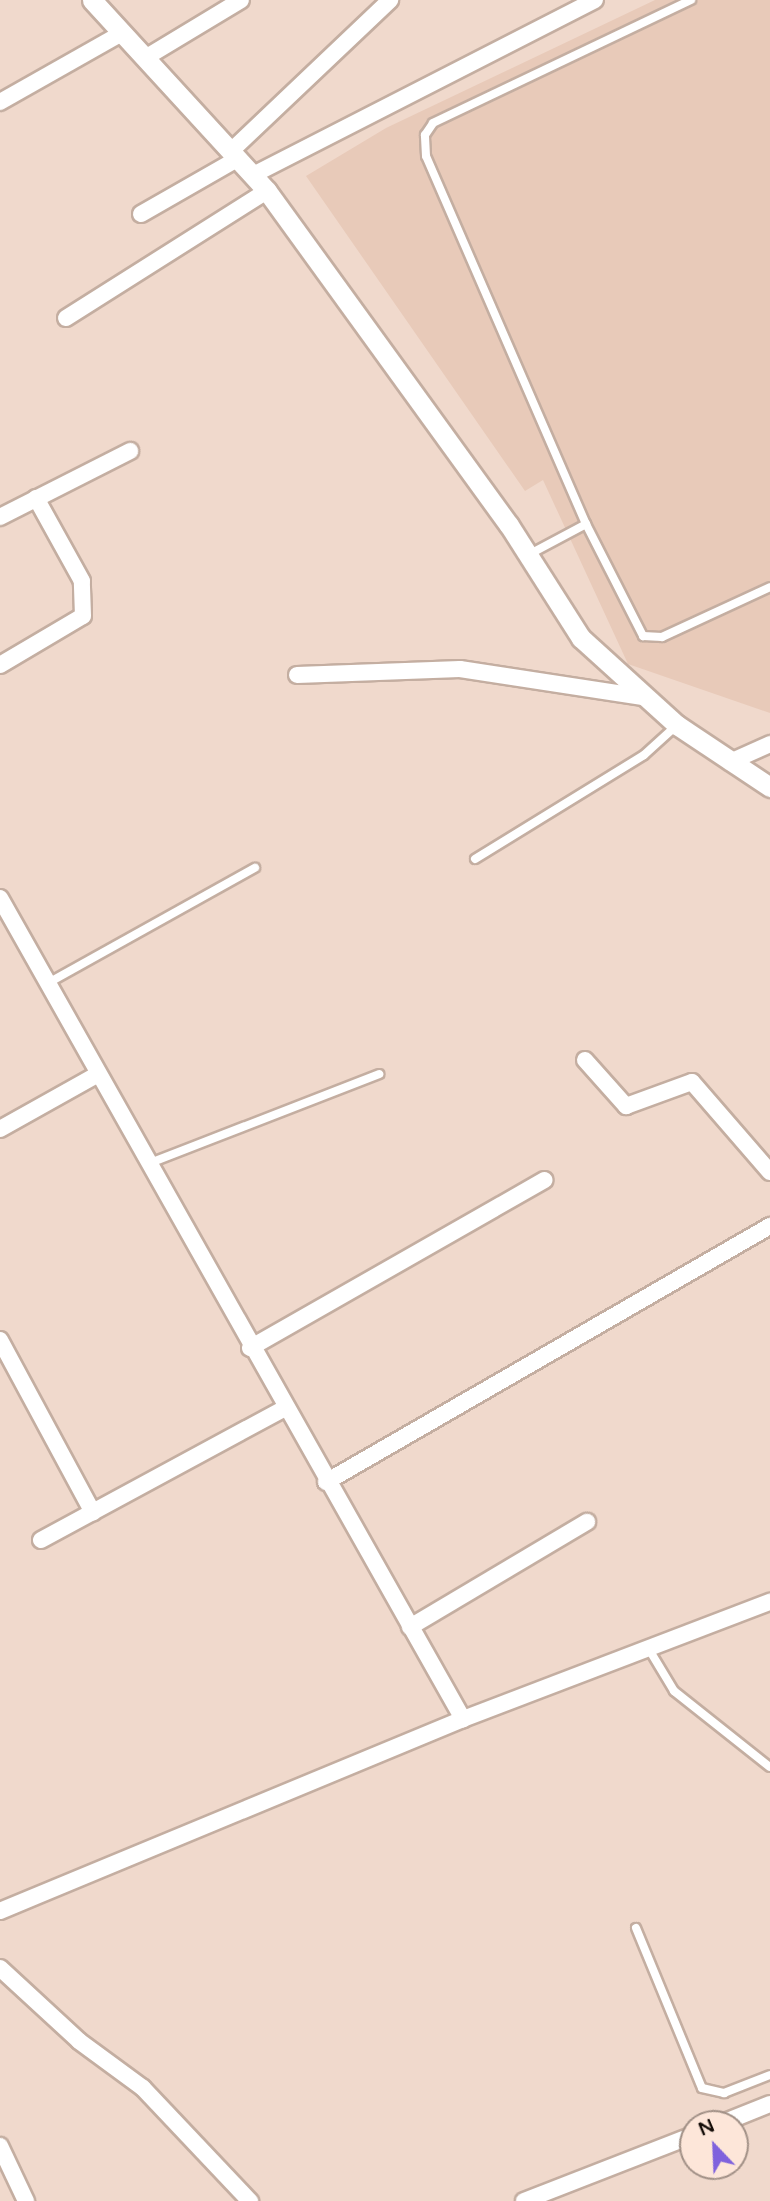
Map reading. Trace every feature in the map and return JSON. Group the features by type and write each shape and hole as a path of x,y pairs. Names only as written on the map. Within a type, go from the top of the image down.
{"street":[{"path":"145,58 241,0"},
{"path":"141,214 234,155 390,0"},
{"path":"253,175 595,0"},
{"path":"97,2 122,33 267,191 509,525 525,557 581,638 677,726 770,787"},
{"path":"0,102 122,33"},
{"path":"66,318 267,191"},
{"path":"0,517 130,451"},
{"path":"0,665 83,616 82,581 36,498"},
{"path":"297,676 460,669 643,697"},
{"path":"730,762 770,744"},
{"path":"0,899 283,1409 463,1719"},
{"path":"585,1060 625,1106 692,1082 770,1172"},
{"path":"0,1129 96,1076"},
{"path":"250,1348 545,1180"},
{"path":"326,1482 770,1226"},
{"path":"0,1340 93,1513"},
{"path":"41,1540 283,1409"},
{"path":"410,1627 587,1522"},
{"path":"0,1911 463,1719 650,1651 770,1602"},
{"path":"0,1968 79,2041 143,2088 250,2201"},
{"path":"749,2112 770,2104"},
{"path":"524,2201 679,2140"},
{"path":"0,2146 26,2201"}],"lane":[{"path":"691,0 433,123 425,135 426,156 586,524 643,636 662,637 770,587"},
{"path":"525,557 586,524"},
{"path":"475,859 644,755 677,726"},
{"path":"46,985 255,868"},
{"path":"147,1164 379,1073"},
{"path":"650,1651 674,1692 770,1767"},
{"path":"636,1928 702,2088 724,2093 770,2075"}],"shaded area":[{"path":"655,0 770,0 770,713 628,664 543,480 525,491 306,176 386,128"}]}
